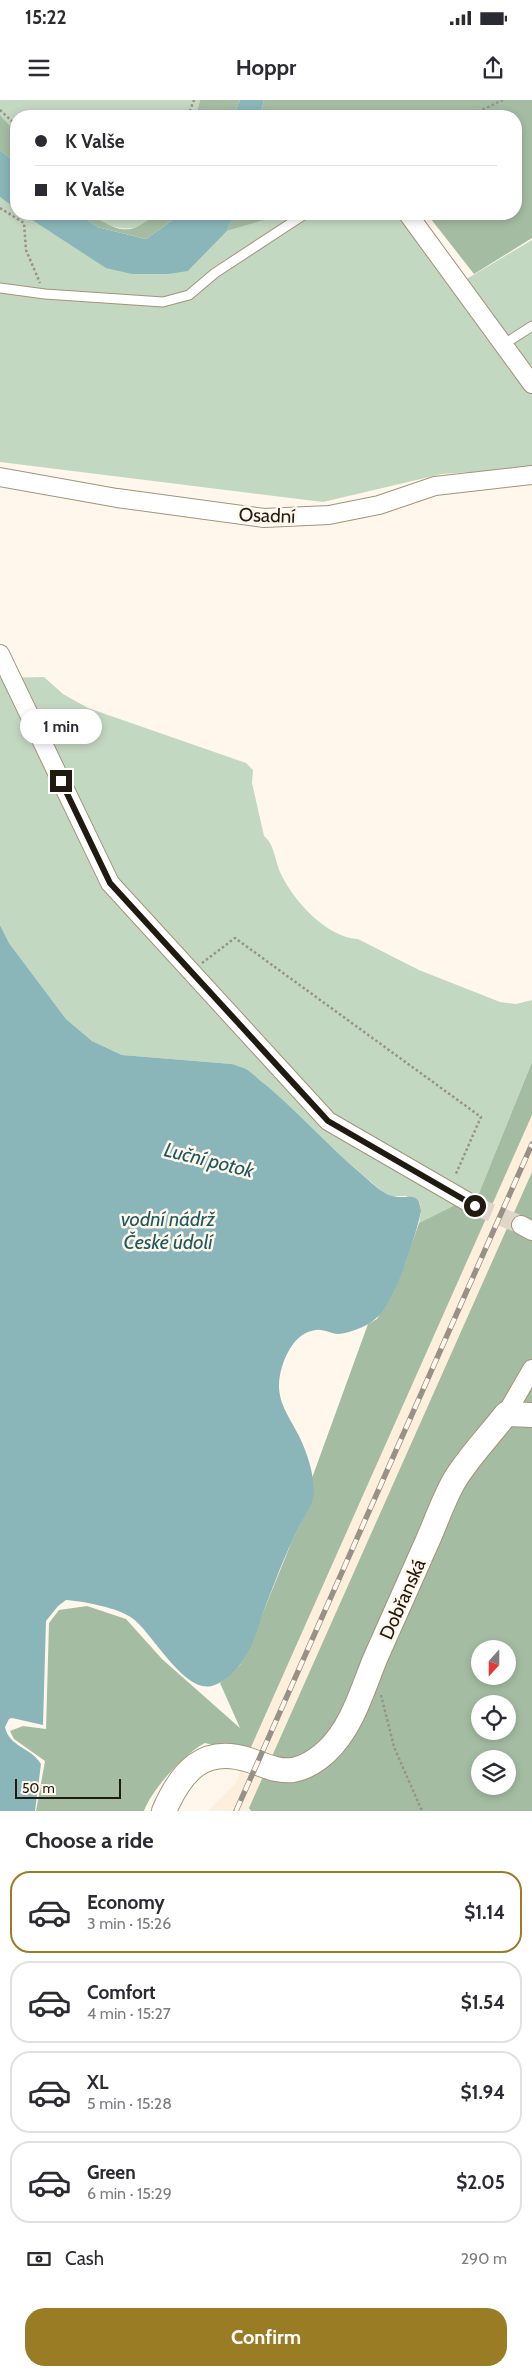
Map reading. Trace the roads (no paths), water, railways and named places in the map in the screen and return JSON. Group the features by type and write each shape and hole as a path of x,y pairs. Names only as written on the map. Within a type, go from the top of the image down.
{"street":[{"path":"412,220 532,384"},
{"name":"Osadní","path":"0,477 117,498 264,518 329,515 379,505 434,486 532,475"},
{"path":"0,654 110,883 328,1121 475,1206"},
{"path":"532,1369 506,1414 532,1415"},
{"name":"Dobřanská","path":"164,1811 172,1791 195,1765 220,1755 279,1770 294,1770 307,1766 325,1752 339,1737 359,1700 454,1482 506,1414"}],"lane":[{"path":"0,288 45,294 163,302 189,295 215,273 296,220"},
{"path":"503,345 532,326"}],"water":[{"path":"240,100 264,100 262,110 236,110"},
{"path":"0,150 10,158 10,204 0,197"},
{"path":"32,220 87,220 97,227 146,239 173,220 232,220 227,231 188,271 168,274 132,274 106,268"},
{"name":"vodní nádrž České údolí","path":"0,925 9,943 66,1019 92,1041 122,1055 232,1064 246,1069 262,1081 375,1186 389,1195 415,1198 420,1204 421,1211 403,1270 382,1312 367,1325 347,1332 335,1334 316,1330 302,1335 296,1340 284,1360 280,1375 279,1392 307,1456 313,1478 314,1496 284,1558 250,1648 234,1671 222,1682 212,1686 201,1686 179,1672 132,1618 118,1611 100,1606 66,1600 58,1606 46,1621 43,1725 12,1718 9,1719 5,1727 11,1739 32,1754 41,1764 35,1811 0,1811"}],"tunnel":[{"path":"475,1206 521,1225"}],"railway":[{"path":"236,1811 532,1144"}],"water label":[{"name":"Luční potok","path":"209,1160"}]}
